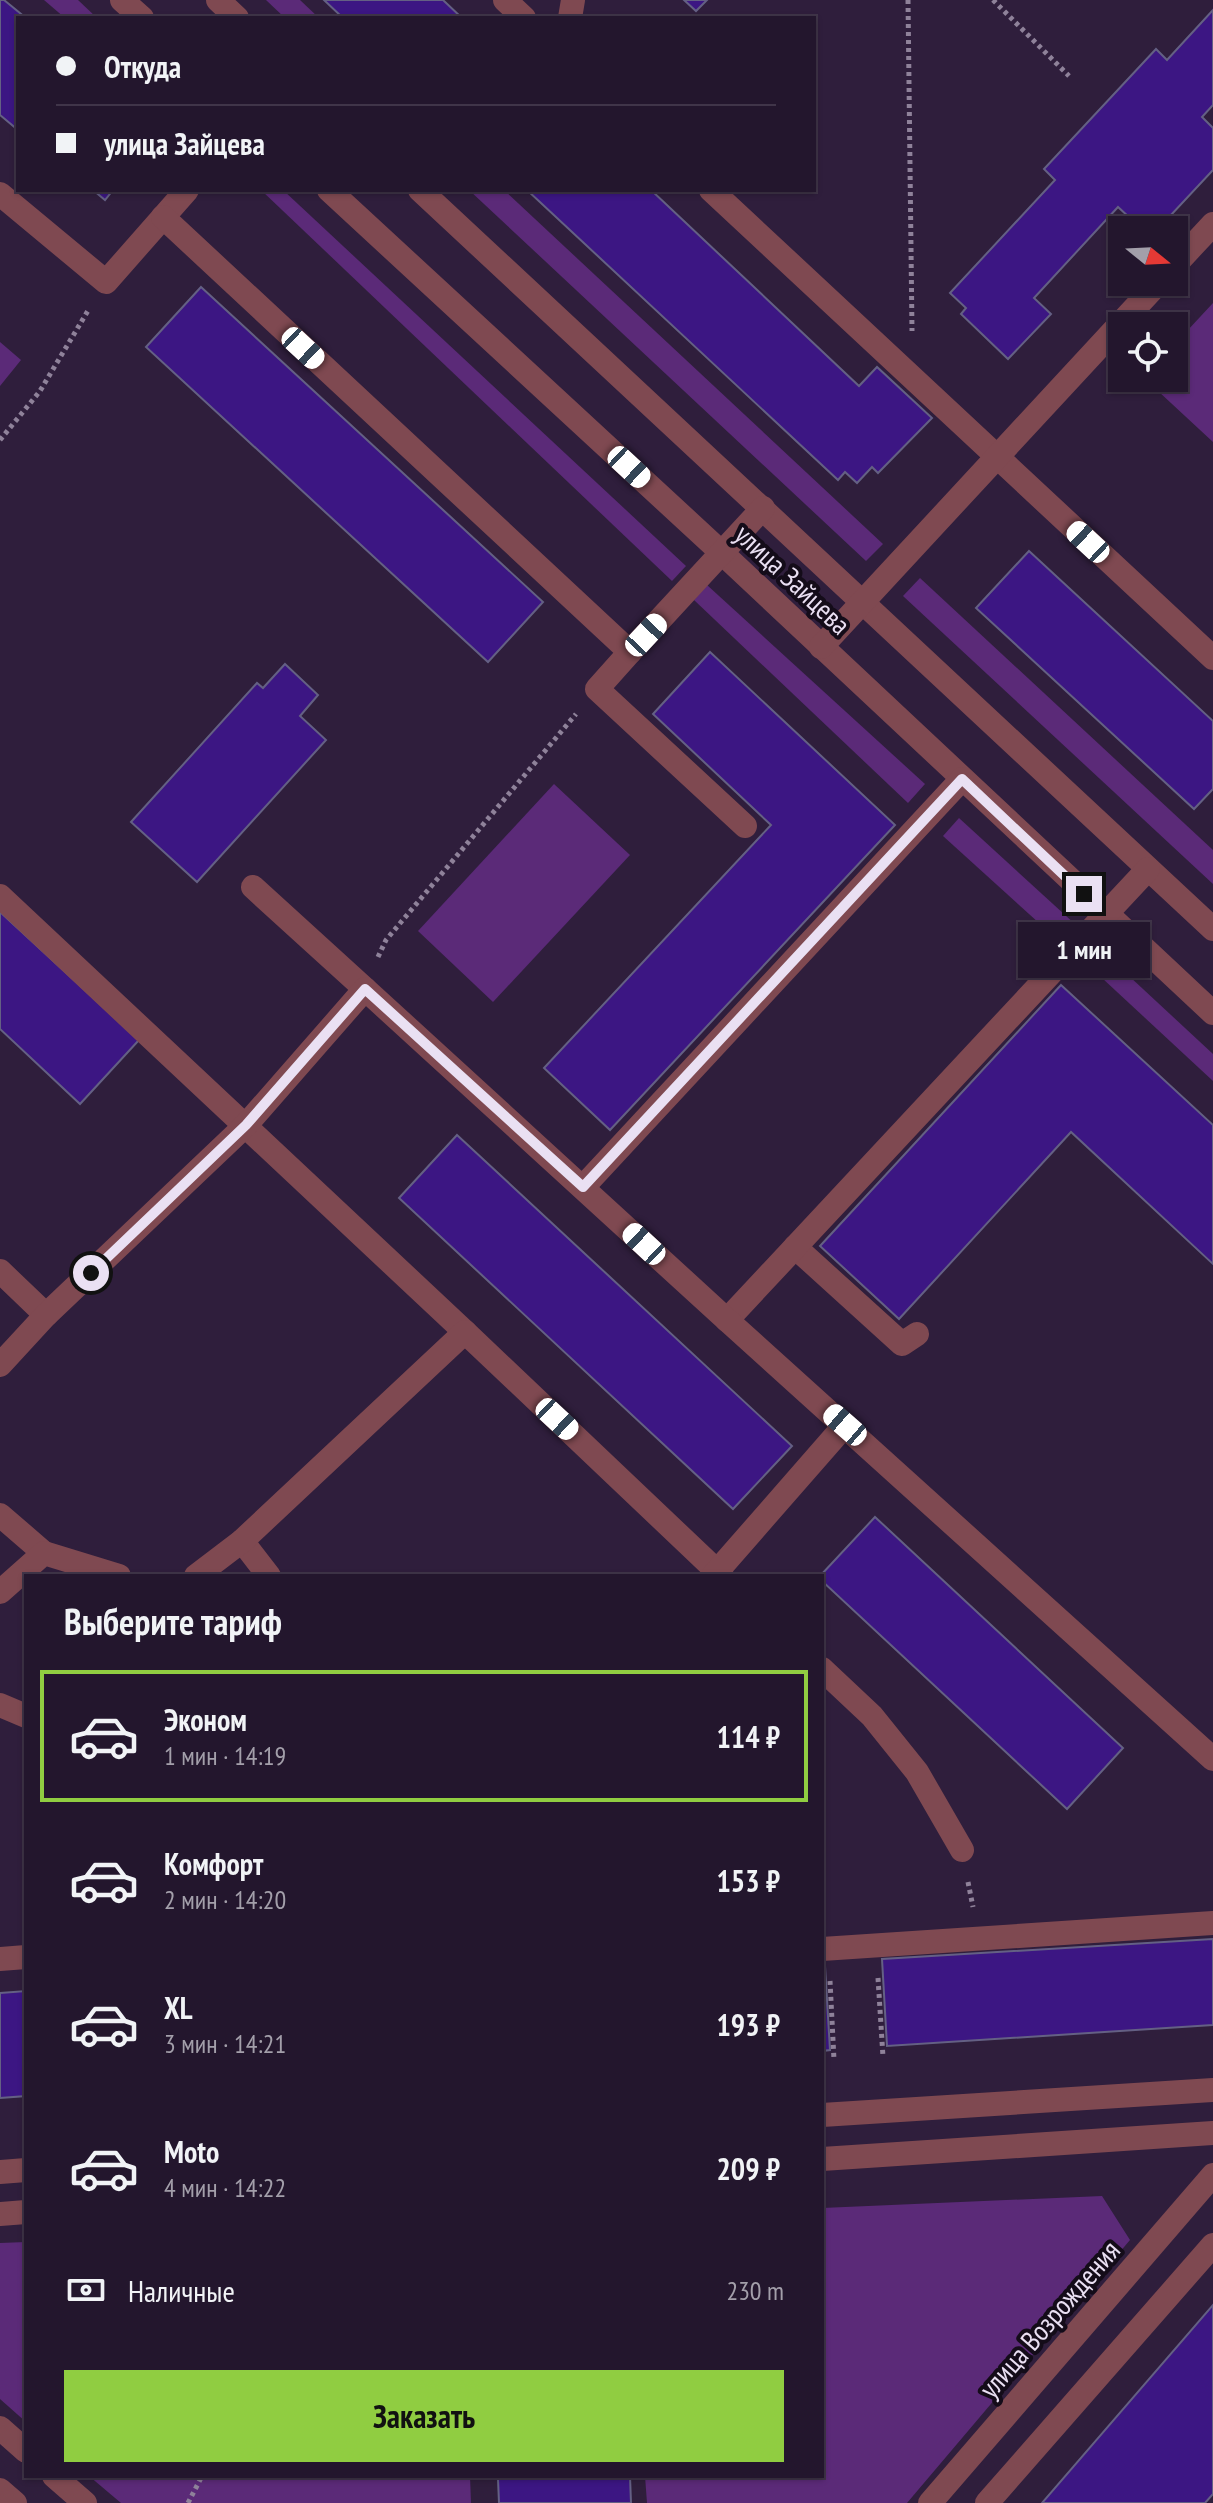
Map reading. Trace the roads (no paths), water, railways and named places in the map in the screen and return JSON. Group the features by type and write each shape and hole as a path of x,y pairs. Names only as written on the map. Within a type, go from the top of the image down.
{"street":[{"path":"122,0 140,16"},
{"path":"218,0 235,16"},
{"path":"505,0 522,16"},
{"path":"0,194 106,282 185,192"},
{"name":"улица Зайцева","path":"331,192 1213,1013"},
{"name":"улица Зайцева","path":"422,192 1213,929"},
{"path":"713,192 1213,658"},
{"path":"163,217 630,652"},
{"path":"1188,251 1213,224"},
{"path":"821,647 1146,296"},
{"path":"745,826 597,689 763,508"},
{"path":"583,1187 962,779"},
{"path":"727,1320 1148,869"},
{"path":"253,887 1213,1759"},
{"path":"0,896 465,1332 717,1574"},
{"path":"0,1365 46,1315 246,1125 365,989"},
{"path":"795,1247 902,1344 917,1334"},
{"path":"0,1271 46,1315"},
{"path":"199,1574 242,1541 465,1332"},
{"path":"719,1574 845,1425"},
{"path":"0,1515 44,1553 112,1574"},
{"path":"242,1541 267,1574"},
{"path":"0,1592 44,1553"},
{"path":"824,1671 872,1716 917,1772 962,1850"},
{"path":"0,1705 24,1715"},
{"path":"825,1948 1213,1923"},
{"path":"0,1959 24,1957"},
{"path":"824,2115 1213,2090"},
{"path":"824,2159 1213,2133"},
{"path":"0,2172 24,2170"},
{"name":"улица Возрождения","path":"930,2503 1213,2175"},
{"path":"0,2214 24,2212"},
{"path":"987,2503 1213,2245"},
{"path":"0,2428 24,2449"},
{"path":"56,2478 85,2503"},
{"path":"0,2490 15,2503"}]}
